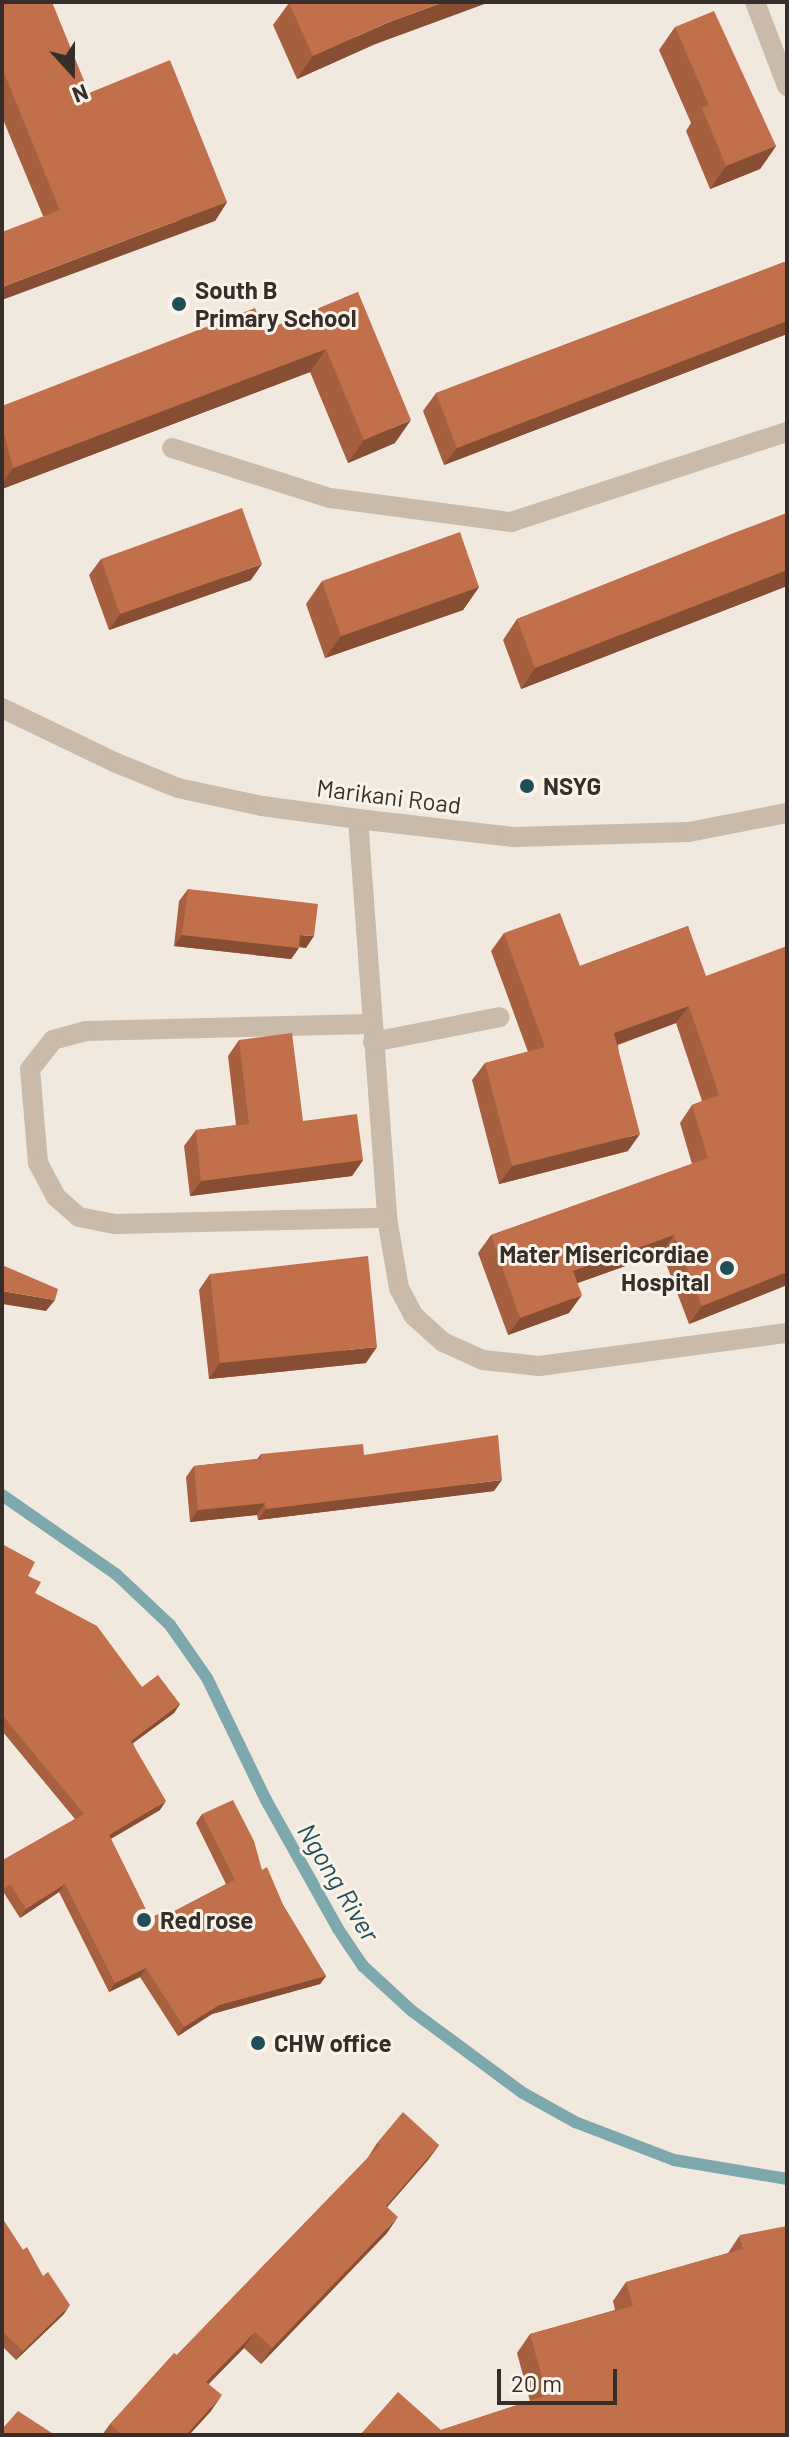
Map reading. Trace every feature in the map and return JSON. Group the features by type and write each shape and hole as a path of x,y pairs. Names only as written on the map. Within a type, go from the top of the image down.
{"street":[{"path":"755,2 787,86"},
{"path":"172,448 330,498 511,522 787,432"},
{"name":"Marikani Road","path":"2,708 114,762 178,788 262,806 358,819 513,837 689,832 787,813"},
{"path":"358,819 387,1218 399,1288 414,1316 443,1342 483,1360 539,1366 786,1336"},
{"path":"387,1218 115,1224 79,1217 56,1197 38,1163 30,1069 53,1040 86,1031 372,1033 500,1017"}],"building":[{"path":"2,2 52,2 89,93 170,60 227,202 2,287 2,232 60,210 2,68"},
{"path":"291,2 444,2 389,22 313,56"},
{"path":"714,11 776,146 726,166 702,108 709,105 675,27"},
{"path":"787,261 787,321 457,448 436,393"},
{"path":"358,292 411,420 364,440 326,349 13,468 2,425 2,406 255,308 264,331"},
{"path":"242,508 262,564 120,614 101,559"},
{"path":"787,513 787,570 535,668 517,619"},
{"path":"460,532 479,587 341,636 322,581"},
{"path":"188,889 318,904 314,936 300,935 299,948 182,935"},
{"path":"560,913 580,966 688,926 706,976 787,946 787,1272 702,1306 674,1235 573,1271 582,1295 520,1318 491,1235 708,1158 692,1105 719,1095 689,1006 614,1033 640,1134 512,1166 485,1063 545,1047 504,933"},
{"path":"292,1033 303,1121 357,1114 363,1160 201,1181 196,1130 249,1124 239,1040"},
{"path":"368,1256 377,1347 220,1363 210,1274"},
{"path":"2,1265 58,1289 55,1300 2,1291"},
{"path":"498,1435 502,1480 266,1509 265,1503 198,1510 194,1466 261,1459 261,1454 363,1444 364,1455"},
{"path":"2,1544 35,1562 28,1576 41,1582 35,1593 97,1626 142,1687 158,1675 180,1704 131,1741 166,1801 109,1835 150,1918 160,1913 163,1917 235,1880 202,1814 233,1800 254,1841 262,1870 267,1867 284,1907 326,1976 219,2005 184,2027 146,1968 115,1983 65,1884 26,1909 10,1884 2,1890 2,1859 84,1814 2,1717"},
{"path":"403,2112 439,2145 386,2206 398,2217 272,2348 255,2332 206,2382 222,2395 186,2435 122,2435 110,2424 174,2353 177,2355 380,2145 377,2143"},
{"path":"2,2218 23,2250 27,2247 43,2276 48,2272 70,2305 23,2351 2,2331"},
{"path":"787,2226 787,2435 360,2435 398,2392 441,2430 547,2395 530,2334 633,2306 626,2282 743,2249 740,2235"},
{"path":"18,2411 55,2435 2,2435 2,2429"}],"waterway":[{"name":"Ngong River","path":"2,1495 117,1575 170,1625 207,1678 266,1800 338,1929 363,1966 412,2011 523,2093 575,2122 674,2160 787,2179"}],"place":[{"name":"South B Primary School","path":"179,304"},
{"name":"NSYG","path":"527,786"},
{"name":"Mater Misericordiae Hospital","path":"727,1268"},
{"name":"Red rose","path":"144,1920"},
{"name":"CHW office","path":"258,2043"}]}
